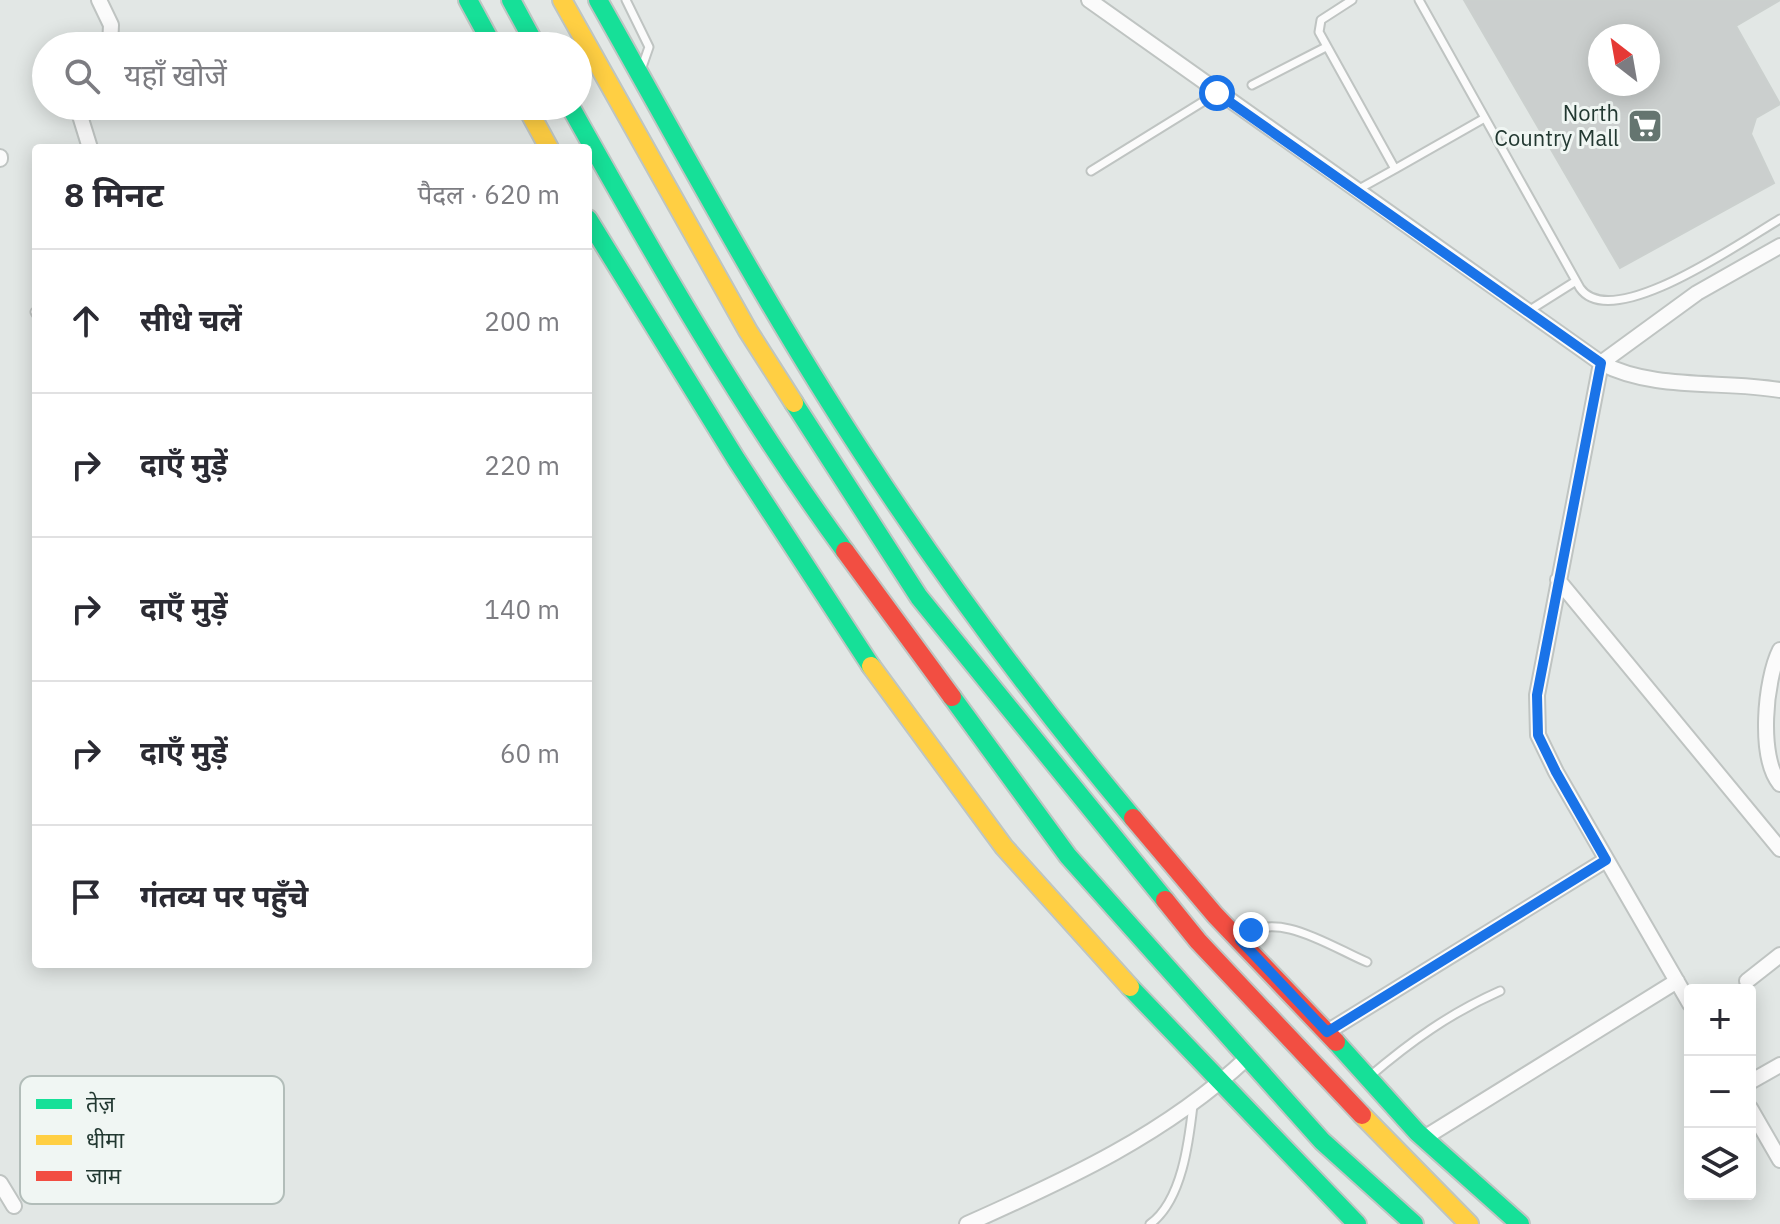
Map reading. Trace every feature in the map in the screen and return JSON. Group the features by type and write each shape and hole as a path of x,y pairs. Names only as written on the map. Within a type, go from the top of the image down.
{"main road":[{"path":"468,0 485,32"},
{"path":"511,0 528,32"},
{"path":"562,0 580,32"},
{"path":"598,0 775,313 908,520 1049,714 1155,845 1240,940 1424,1138 1520,1224"},
{"path":"592,53 748,331 919,597 1198,941 1298,1050 1469,1224"},
{"path":"534,120 547,144"},
{"path":"578,120 591,144"},
{"path":"592,145 672,288 807,499 1068,856 1322,1141 1414,1224"},
{"path":"592,225 758,494 910,720 1004,847 1144,1005 1222,1081 1357,1224"}],"street":[{"path":"99,0 111,25 111,32"},
{"path":"1089,0 1601,363 1673,381 1780,390"},
{"path":"81,120 89,144"},
{"path":"1684,993 1556,772 1538,735 1537,695 1601,363 1697,293 1780,246"},
{"path":"1558,580 1780,849"},
{"path":"1780,650 1770,687 1766,752 1770,770 1780,784"},
{"path":"1327,1032 1606,860"},
{"path":"1747,981 1780,955"},
{"path":"1424,1138 1677,981"},
{"path":"967,1224 1107,1160 1222,1081 1247,1058"},
{"path":"1756,1079 1780,1065"},
{"path":"1756,1118 1780,1160"},
{"path":"0,1183 14,1206"}],"lane":[{"path":"626,0 649,47 649,57 638,74"},
{"path":"1352,0 1318,24 1326,47 1395,169"},
{"path":"1419,0 1483,119 1585,295 1603,302 1636,297 1663,286 1780,219"},
{"path":"1252,85 1326,47"},
{"path":"1091,171 1217,93"},
{"path":"1358,189 1483,119"},
{"path":"1530,310 1576,281"},
{"path":"1240,940 1251,930 1263,926 1288,929 1367,962"},
{"path":"1368,1078 1421,1034 1466,1006 1500,991"},
{"path":"1150,1224 1172,1192 1185,1155 1194,1100"}],"building":[{"name":"North Country Mall","path":"1464,0 1780,0 1736,26 1780,104 1756,118 1751,134 1774,183 1620,268"}],"traffic: fast":[{"path":"468,0 485,32"},
{"path":"511,0 528,32"},
{"path":"598,0 760,286 863,454 992,640 1133,818"},
{"path":"578,120 592,144"},
{"path":"592,145 735,388 845,551"},
{"path":"592,225 736,459 871,666"},
{"path":"794,403 919,597 1165,900"},
{"path":"952,697 1068,856 1322,1141 1414,1224"},
{"path":"1130,987 1357,1224"},
{"path":"1336,1042 1417,1132 1520,1224"}],"traffic: slow":[{"path":"562,0 580,32"},
{"path":"592,53 748,331 794,403"},
{"path":"534,120 547,144"},
{"path":"871,666 1004,847 1130,987"},
{"path":"1362,1115 1469,1224"}],"traffic: jam":[{"path":"845,551 952,697"},
{"path":"1133,818 1215,915 1336,1042"},
{"path":"1165,900 1198,941 1362,1115"}],"place":[{"name":"North Country Mall","path":"1645,126"}],"route":[{"path":"1217,93 1358,189 1601,363 1537,695 1538,735 1606,860 1327,1032 1240,940 1251,930"}]}
